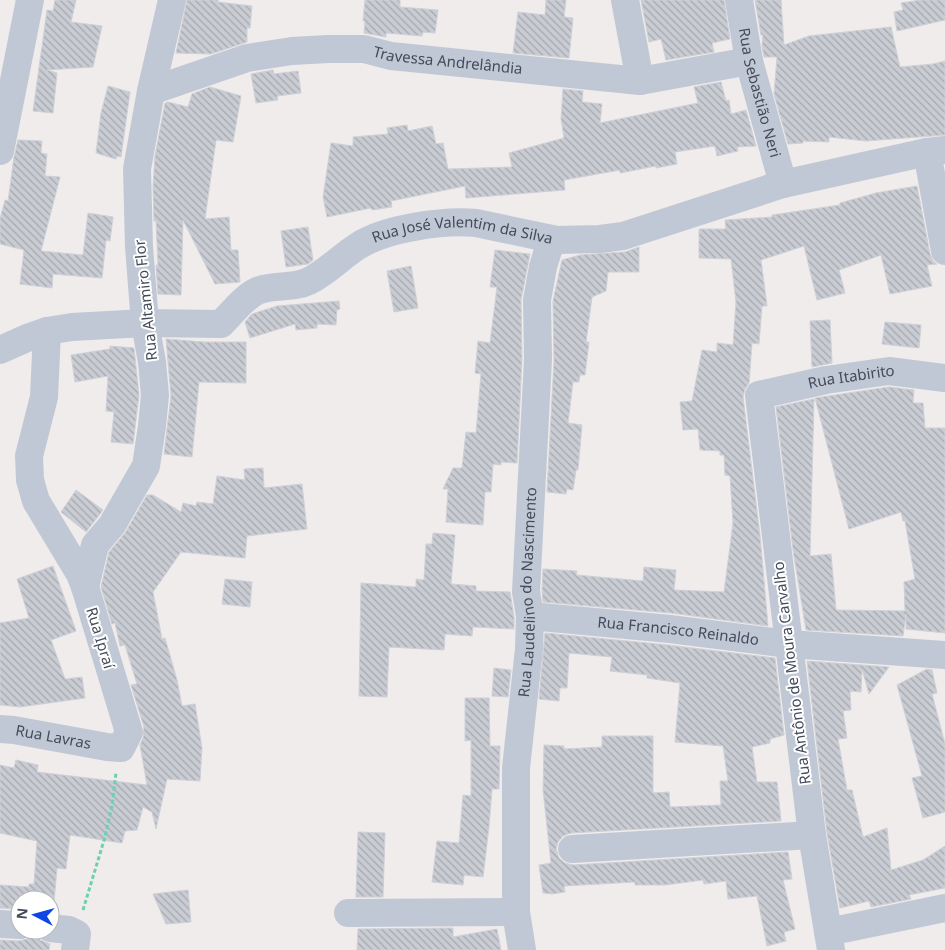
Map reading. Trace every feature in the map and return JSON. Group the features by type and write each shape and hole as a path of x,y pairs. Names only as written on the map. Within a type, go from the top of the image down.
{"street":[{"path":"0,151 30,0"},
{"name":"Rua Altamiro Flor","path":"85,587 95,544 112,525 146,466 152,426 155,395 152,362 145,324 139,247 137,169 151,91 172,0"},
{"path":"625,0 640,81"},
{"name":"Rua Sebastião Neri","path":"739,0 749,61 783,184"},
{"name":"Travessa Andrelândia","path":"151,91 247,58 292,51 328,49 364,49 392,56 640,81 749,61"},
{"path":"936,151 945,251"},
{"name":"Rua José Valentim da Silva","path":"0,350 47,331 72,327 145,324 221,324 245,300 258,291 301,285 312,280 366,241 401,230 476,222 557,240 600,240 623,236 783,184 936,151"},
{"name":"Rua Laudelino do Nascimento","path":"522,950 516,912 516,768 530,648 530,616 526,592 538,359 537,300 549,247 557,240"},
{"name":"Rua Ipraí","path":"47,331 44,397 29,456 30,480 36,501 80,574 129,732 122,748 107,747"},
{"name":"Rua Itabirito","path":"759,395 826,380 889,371 945,378"},
{"name":"Rua Antônio de Moura Carvalho","path":"759,395 812,835 829,941"},
{"name":"Rua Francisco Reinaldo","path":"530,616 670,629 789,644 945,656"},
{"name":"Rua Lavras","path":"0,729 107,747"},
{"path":"572,849 812,835"},
{"path":"829,941 945,908"},
{"path":"348,913 516,912"},
{"path":"60,929 69,930 76,942"}],"path":[{"path":"76,942 112,806 117,764 107,747"}],"building":[{"path":"55,0 76,0 71,22 102,26 93,67 47,70 57,73 53,113 33,111 47,10 53,11"},
{"path":"187,0 218,0 218,2 252,6 250,28 247,28 247,42 211,54 176,53"},
{"path":"365,0 400,0 400,7 438,10 435,33 423,32 422,36 386,33 386,37 364,33"},
{"path":"546,0 566,0 564,17 573,18 569,58 513,53 518,12 545,15"},
{"path":"641,0 724,0 730,39 712,43 714,52 666,60 661,39 649,42"},
{"path":"755,0 781,0 784,45 809,36 891,27 900,67 945,61 945,135 866,141 829,137 829,142 803,141 803,143 788,144 774,94 777,57 764,57 763,35 761,35"},
{"path":"921,0 945,0 945,20 897,31 894,12 903,10 901,3"},
{"path":"273,70 274,74 298,71 301,93 277,96 278,100 256,103 251,74"},
{"path":"721,82 726,101 729,100 731,114 746,110 756,146 737,147 738,151 717,156 715,146 675,152 677,164 620,173 620,170 564,180 565,190 466,198 465,186 391,201 392,207 372,210 371,208 327,217 323,197 331,143 353,146 353,137 388,134 387,128 407,125 408,131 432,126 436,144 443,143 448,169 512,167 509,153 564,138 561,119 563,89 583,91 582,102 602,104 600,123 698,103 694,87"},
{"path":"108,86 130,92 121,157 117,156 116,159 96,153 101,113"},
{"path":"210,87 241,96 233,142 216,140 205,219 229,217 231,250 238,250 240,282 215,284 183,220 181,295 158,294 153,187 155,156 165,103 188,107 192,94"},
{"path":"18,140 42,141 41,153 47,154 45,176 60,177 41,251 83,255 88,213 113,217 110,241 106,240 102,278 53,274 52,288 20,284 24,250 0,244 0,219 5,200 8,201"},
{"path":"917,186 930,254 933,261 937,264 927,265 932,286 890,294 881,255 839,270 845,293 817,300 804,246 761,260 767,306 762,306 759,344 752,343 749,383 743,397 760,535 768,626 671,613 543,602 543,569 577,571 576,575 643,581 644,567 676,570 674,590 724,592 733,523 730,476 725,475 724,455 720,455 720,451 700,450 698,429 683,430 680,402 692,401 702,350 717,352 717,343 733,345 736,302 731,259 699,258 699,229 726,229 725,220 772,217 772,215 840,205 840,203 876,193"},
{"path":"308,227 313,260 308,264 286,267 281,231"},
{"path":"639,247 639,272 608,272 606,291 592,297 586,342 589,342 585,375 580,375 579,382 573,382 568,423 582,425 578,470 576,470 573,490 567,489 566,494 547,492 554,360 553,301 562,260 580,255 625,252"},
{"path":"495,250 530,254 521,300 522,359 517,463 501,462 501,465 493,464 491,492 485,492 483,525 446,522 448,489 443,489 453,468 462,468 466,432 476,433 481,374 475,373 478,341 490,343 497,287 490,287"},
{"path":"411,266 418,308 394,312 387,271"},
{"path":"339,301 340,309 337,310 336,325 317,324 317,328 296,330 295,324 250,338 245,322 252,314 277,306"},
{"path":"830,320 832,363 812,367 810,321"},
{"path":"885,322 921,325 919,348 882,344"},
{"path":"166,339 204,342 246,342 246,383 199,382 192,457 164,454 171,396"},
{"path":"110,346 134,348 139,395 133,444 111,442 114,412 106,411 108,376 75,382 71,355 110,349"},
{"path":"889,387 914,390 913,403 923,403 925,428 945,428 945,633 906,629 906,614 903,636 806,630 793,550 776,407 814,399 810,556 831,554 836,610 905,611 904,582 915,579 905,521 903,521 901,512 849,529 815,398"},
{"path":"263,468 264,488 302,484 307,529 247,536 245,558 181,552 153,592 162,639 165,638 182,706 195,704 202,748 200,781 167,779 156,829 152,812 143,807 137,830 125,831 122,843 70,835 66,869 57,868 55,890 10,890 10,908 0,908 0,885 29,887 29,884 34,884 37,841 0,833 0,765 14,768 16,760 38,765 37,772 147,785 140,745 144,727 131,685 137,684 125,645 120,646 115,623 112,624 101,587 109,552 125,533 147,495 153,495 181,512 183,503 196,506 197,502 213,504 217,476 245,480 244,469"},
{"path":"76,490 103,510 86,532 61,512"},
{"path":"433,533 455,535 451,584 476,586 476,591 510,592 514,629 473,627 472,636 445,634 444,650 389,647 387,697 359,696 361,583 416,587 416,579 424,580 426,544 432,544"},
{"path":"53,566 76,631 51,640 65,679 82,677 85,698 20,707 0,705 0,623 29,618 17,579"},
{"path":"225,579 252,582 250,607 222,604"},
{"path":"545,633 775,658 784,735 770,739 770,743 752,747 757,782 777,782 781,821 571,833 563,836 558,842 556,849 559,858 565,863 573,865 788,852 792,879 783,880 795,929 784,932 786,941 767,946 757,896 728,899 726,881 704,884 703,880 665,885 635,885 635,882 564,886 565,892 543,893 539,865 551,863 543,790 544,745 564,746 564,749 602,747 602,736 653,736 653,793 669,792 670,807 721,805 720,781 728,781 723,746 675,742 680,683 647,678 647,675 610,671 612,657 569,653 567,688 560,688 559,701 539,699"},
{"path":"807,661 889,667 869,694 862,669 861,692 850,691 851,710 843,711 847,738 838,739 847,790 852,790 863,837 887,828 891,870 923,860 945,846 945,888 909,895 911,899 871,907 869,901 840,908 827,833"},
{"path":"494,668 511,670 508,697 492,696"},
{"path":"927,669 932,670 937,693 932,694 945,744 945,812 923,818 912,778 922,776 897,685"},
{"path":"465,698 489,698 490,746 500,746 499,789 492,789 483,877 464,875 463,885 432,882 437,841 459,843 463,795 471,796 471,740 465,741"},
{"path":"358,832 385,833 383,897 356,897"},
{"path":"188,890 191,922 166,924 153,894"},
{"path":"453,928 453,937 497,929 501,950 357,950 358,929"},
{"path":"0,940 40,940 50,944 49,950 0,950"}]}
